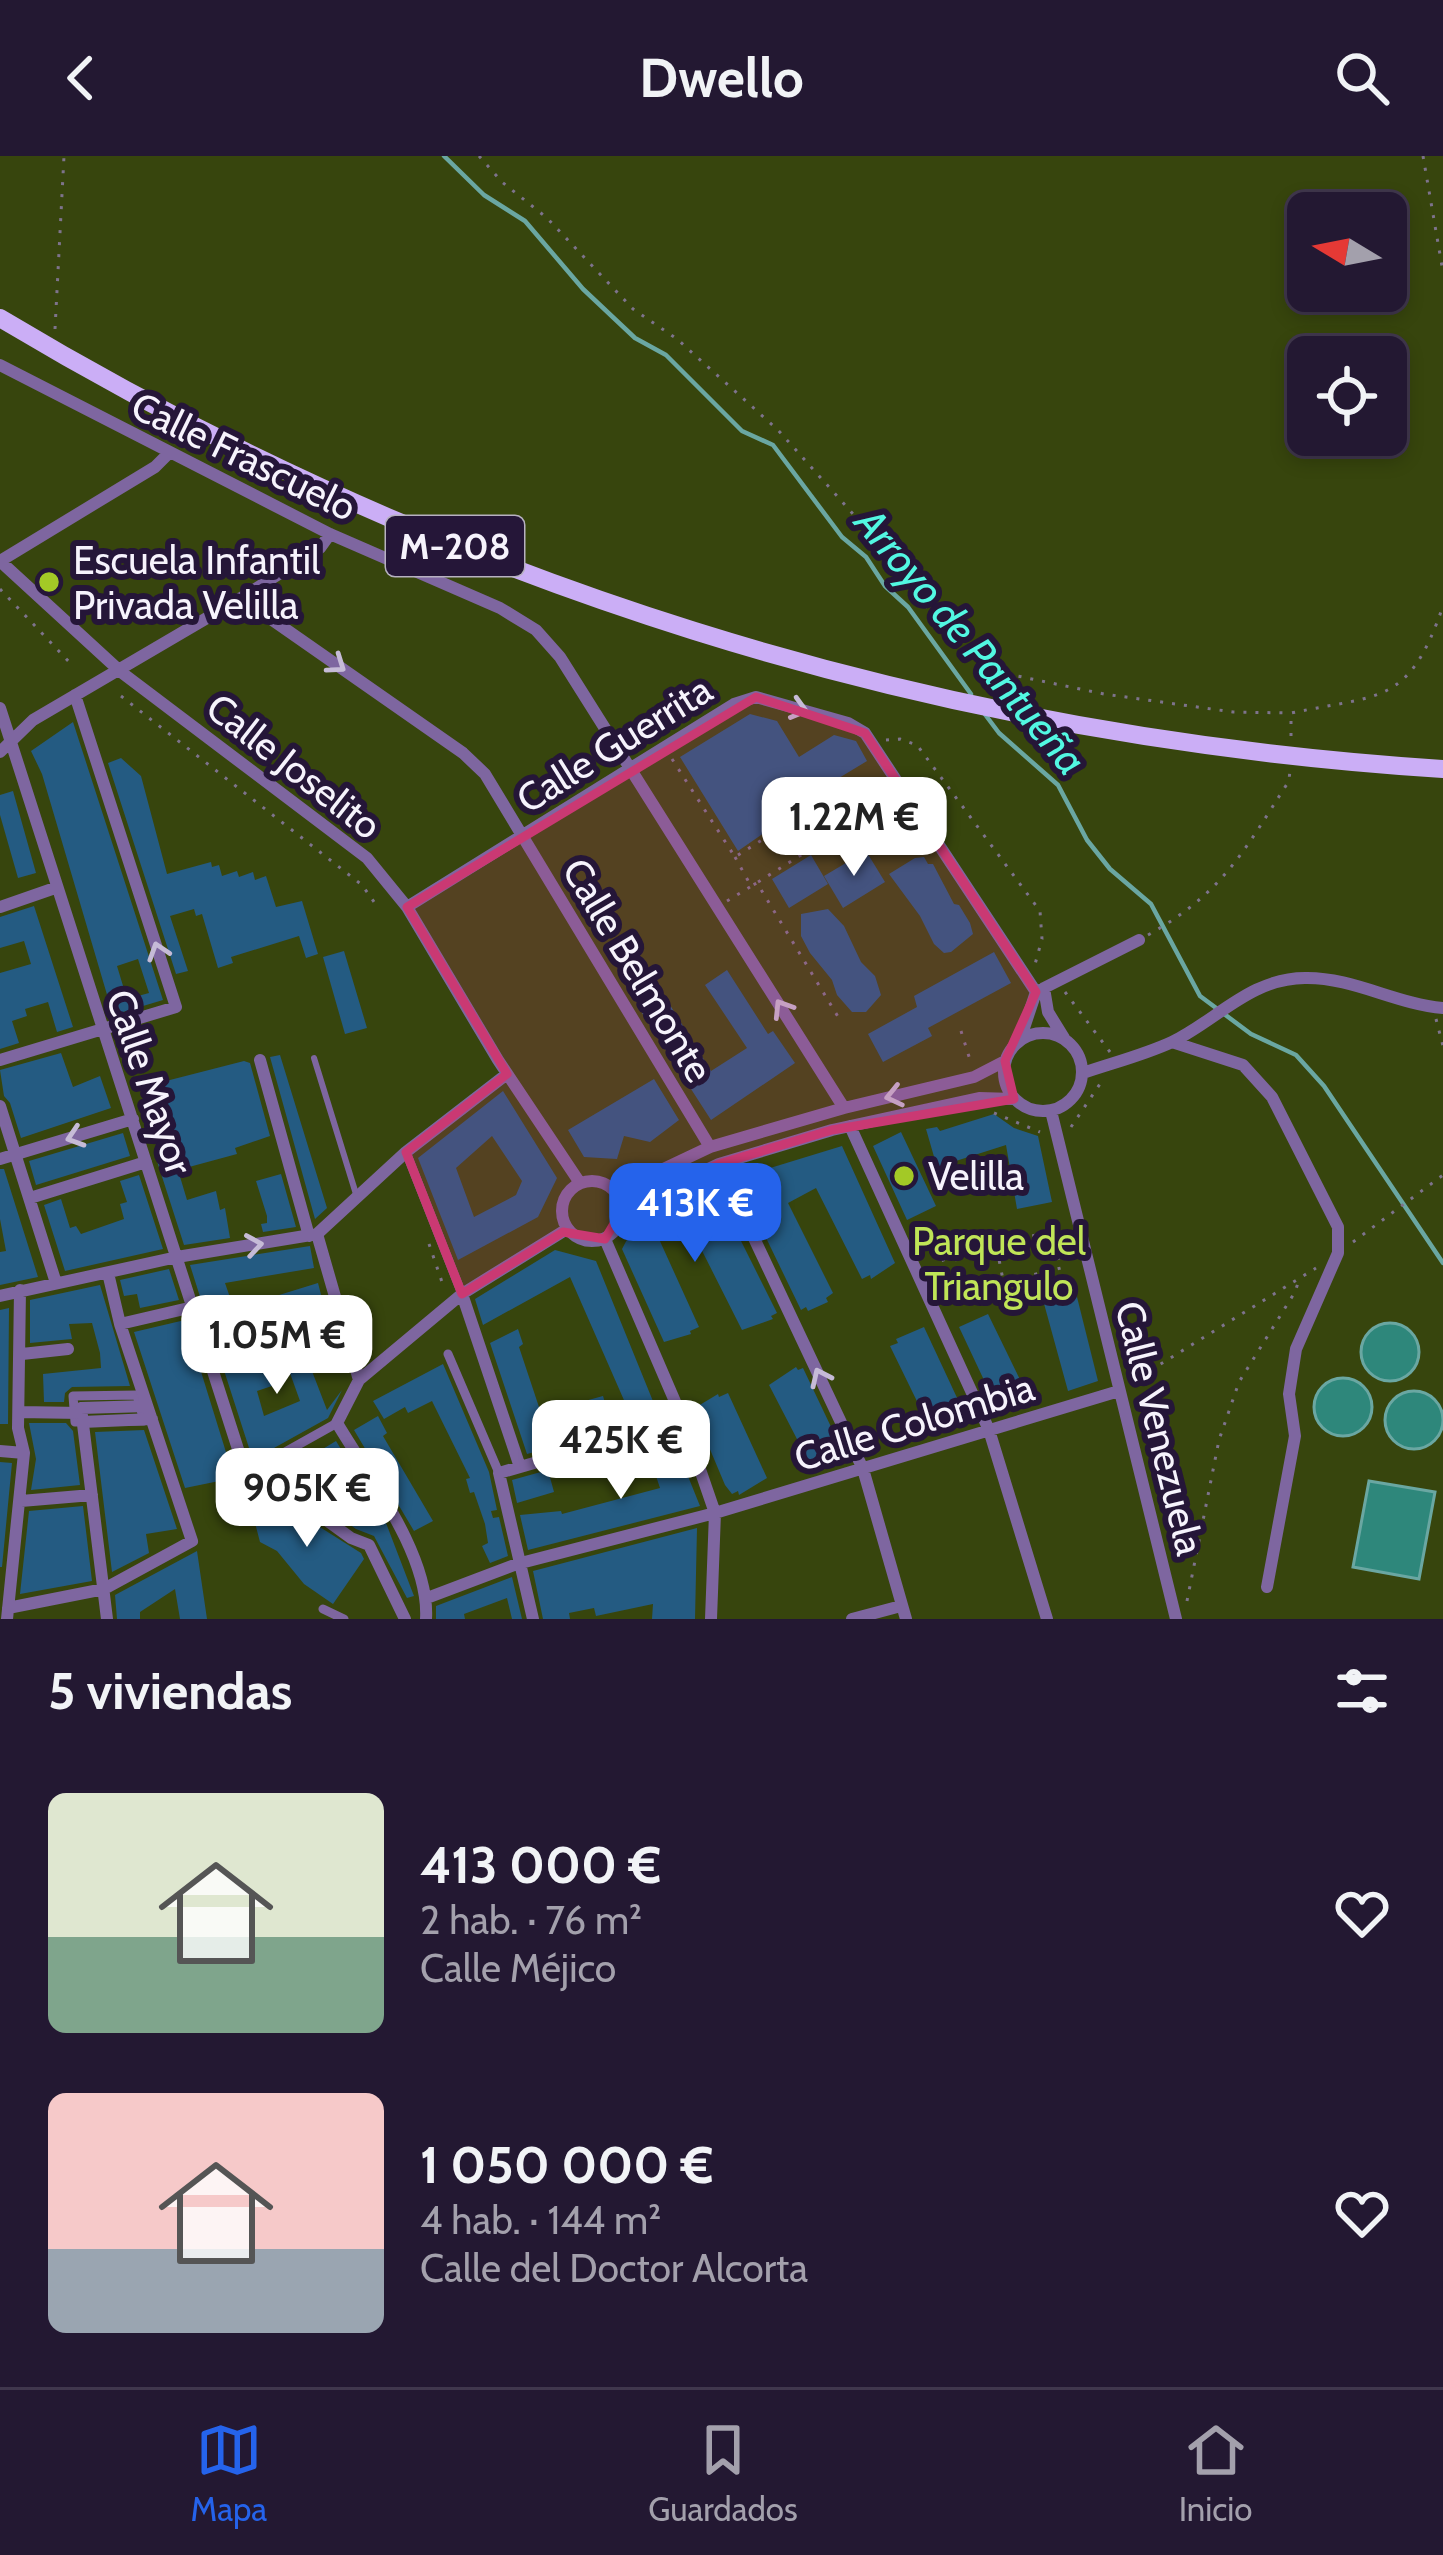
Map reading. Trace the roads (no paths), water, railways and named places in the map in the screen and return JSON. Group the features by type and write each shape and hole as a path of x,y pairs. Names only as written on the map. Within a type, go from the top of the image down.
{"main road":[{"name":"M-208","path":"0,318 190,424 382,517 580,596 821,669 1006,712 1181,744 1443,769"}],"street":[{"name":"Calle Frascuelo","path":"0,365 330,534 500,608 536,630 560,657 844,1108"},
{"path":"0,561 155,467 169,453"},
{"path":"0,752 33,720 241,598 320,548 330,534"},
{"name":"Calle Joselito","path":"0,561 121,672 367,858 407,907 580,1183"},
{"name":"Calle Belmonte","path":"241,598 463,753 484,773 710,1147"},
{"path":"0,1060 176,1006 75,695"},
{"name":"Calle Guerrita","path":"407,907 734,704 756,697 848,723 865,733 1046,987 1048,1012 1064,1039"},
{"name":"Calle Mayor","path":"0,708 245,1478"},
{"path":"0,907 55,888"},
{"path":"615,1192 710,1147 974,1077 1005,1061 1046,987 1139,940"},
{"path":"1083,1073 1172,1042 1248,992 1287,979 1307,977 1440,1008"},
{"path":"1005,1061 1006,1087 1024,1107 1051,1111 1074,1096 1083,1073 1080,1059 1064,1039 1042,1033 1020,1040"},
{"path":"1172,1042 1243,1065 1272,1097 1338,1227 1338,1252 1296,1349 1289,1394 1295,1436 1267,1587"},
{"path":"260,1060 358,1380"},
{"path":"0,1296 177,1257 313,1235 406,1152 508,1074"},
{"path":"622,1210 719,1164 850,1126 979,1098 1014,1099"},
{"path":"0,1106 56,1283"},
{"name":"Calle Venezuela","path":"1051,1111 1175,1612"},
{"path":"0,1159 133,1119"},
{"path":"850,1126 989,1430 1047,1619"},
{"path":"406,1152 462,1294 520,1467"},
{"path":"30,1198 146,1162"},
{"path":"719,1164 863,1468 904,1612 852,1619"},
{"path":"599,1182 615,1192 622,1210 615,1232 605,1239 585,1241 567,1229 563,1203 580,1183 599,1182"},
{"path":"405,1619 369,1545 245,1478 337,1423 358,1380 462,1294 567,1229"},
{"path":"605,1239 682,1420 715,1513 711,1619"},
{"path":"20,1290 18,1428 24,1453 5,1578 7,1614 104,1589 192,1541 146,1413 109,1273"},
{"path":"120,1324 194,1307"},
{"path":"208,1354 338,1318"},
{"path":"22,1354 68,1349"},
{"path":"448,1354 499,1474 533,1619"},
{"name":"Calle Colombia","path":"428,1598 517,1564 715,1513 1119,1391"},
{"path":"106,1619 79,1416 81,1408 146,1413"},
{"path":"19,1412 79,1416"},
{"path":"499,1474 682,1420"},
{"path":"337,1423 409,1549 428,1598 426,1619"},
{"path":"0,1451 24,1453"},
{"path":"20,1501 92,1495"},
{"path":"323,1610 344,1619"}],"lane":[{"path":"314,1058 350,1184 358,1197"}],"waterway":[{"name":"Arroyo de Pantueña","path":"444,156 484,195 525,221 583,289 635,338 666,355 742,431 773,445 842,537 866,557 885,586 908,607 971,694"},
{"name":"Arroyo de Pantueña","path":"984,713 999,733 1058,785 1087,840 1110,869 1151,904 1200,996 1251,1034 1296,1055 1324,1086 1443,1263"}],"place":[{"name":"Escuela Infantil Privada Velilla","path":"49,582"},
{"name":"Velilla","path":"904,1176"}],"park label":[{"name":"Parque del Triangulo","path":"999,1264"}]}
